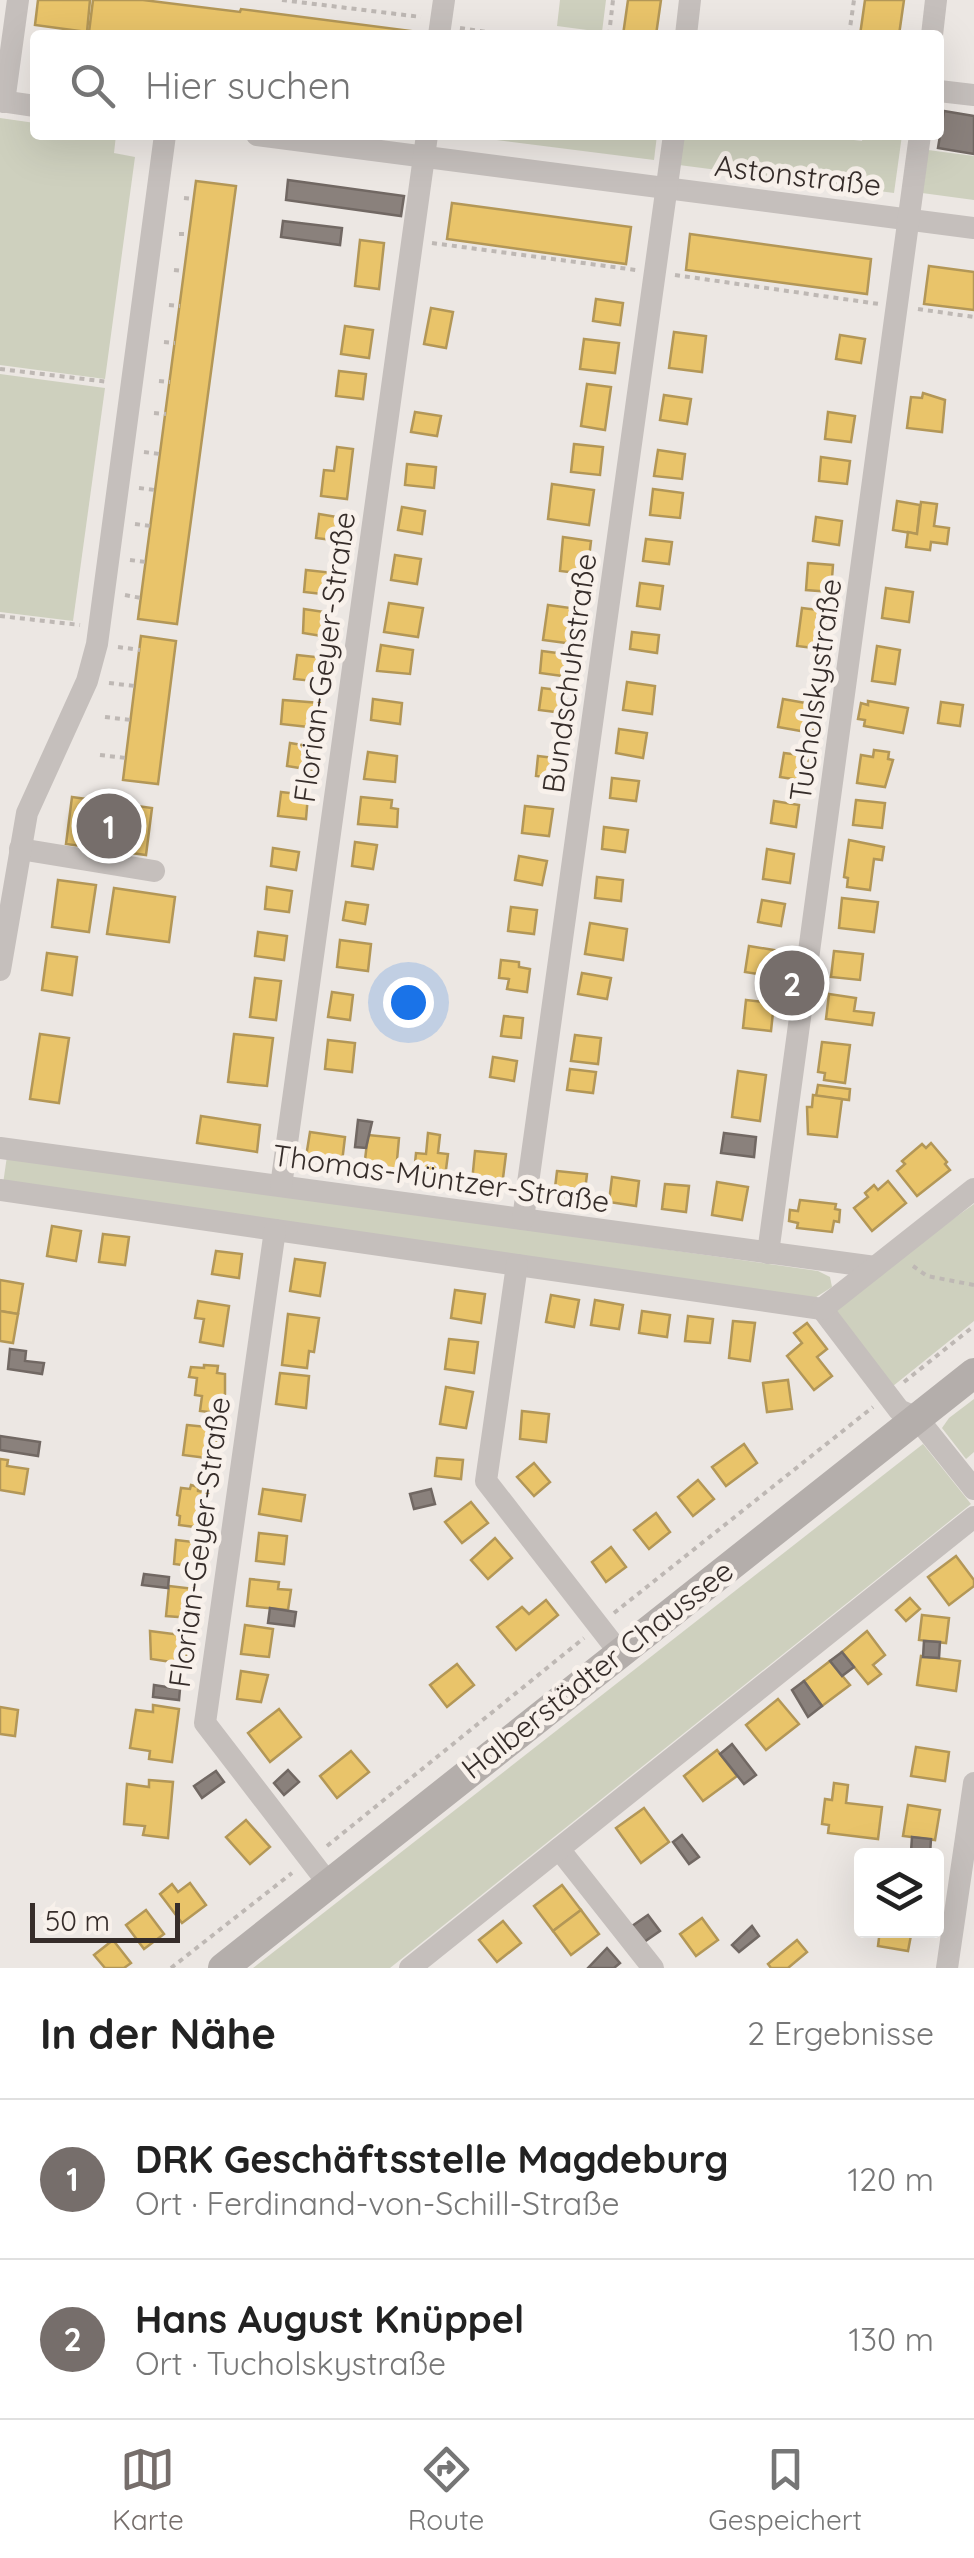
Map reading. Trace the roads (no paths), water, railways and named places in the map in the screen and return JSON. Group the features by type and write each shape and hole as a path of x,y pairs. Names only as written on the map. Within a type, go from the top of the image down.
{"main road":[{"name":"Halberstädter Chaussee","path":"223,1968 318,1871 620,1652 974,1373"}],"street":[{"path":"18,0 2,102 30,105"},
{"path":"687,30 690,0"},
{"path":"933,30 936,0"},
{"path":"944,92 974,95"},
{"path":"0,970 20,849 35,790 87,680 99,627 164,140"},
{"name":"Astonstraße","path":"334,140 426,146 667,188 974,228"},
{"name":"Bundschuhstraße","path":"523,1220 673,140"},
{"name":"Tucholskystraße","path":"768,1253 919,140"},
{"name":"Florian-Geyer-Straße","path":"281,1186 426,146"},
{"path":"20,849 154,870"},
{"name":"Thomas-Müntzer-Straße","path":"0,1148 768,1253 882,1262"},
{"path":"822,1309 974,1189"},
{"path":"0,1190 822,1309 899,1410 916,1418 970,1476"},
{"name":"Florian-Geyer-Straße","path":"275,1230 205,1723 318,1871"},
{"path":"517,1265 486,1481 620,1652"},
{"path":"410,1968 974,1517"},
{"path":"946,1968 974,1783"},
{"path":"559,1849 653,1968"}],"place":[{"name":"DRK Geschäftsstelle Magdeburg","path":"109,826"},
{"name":"Hans August Knüppel","path":"792,983"}]}
